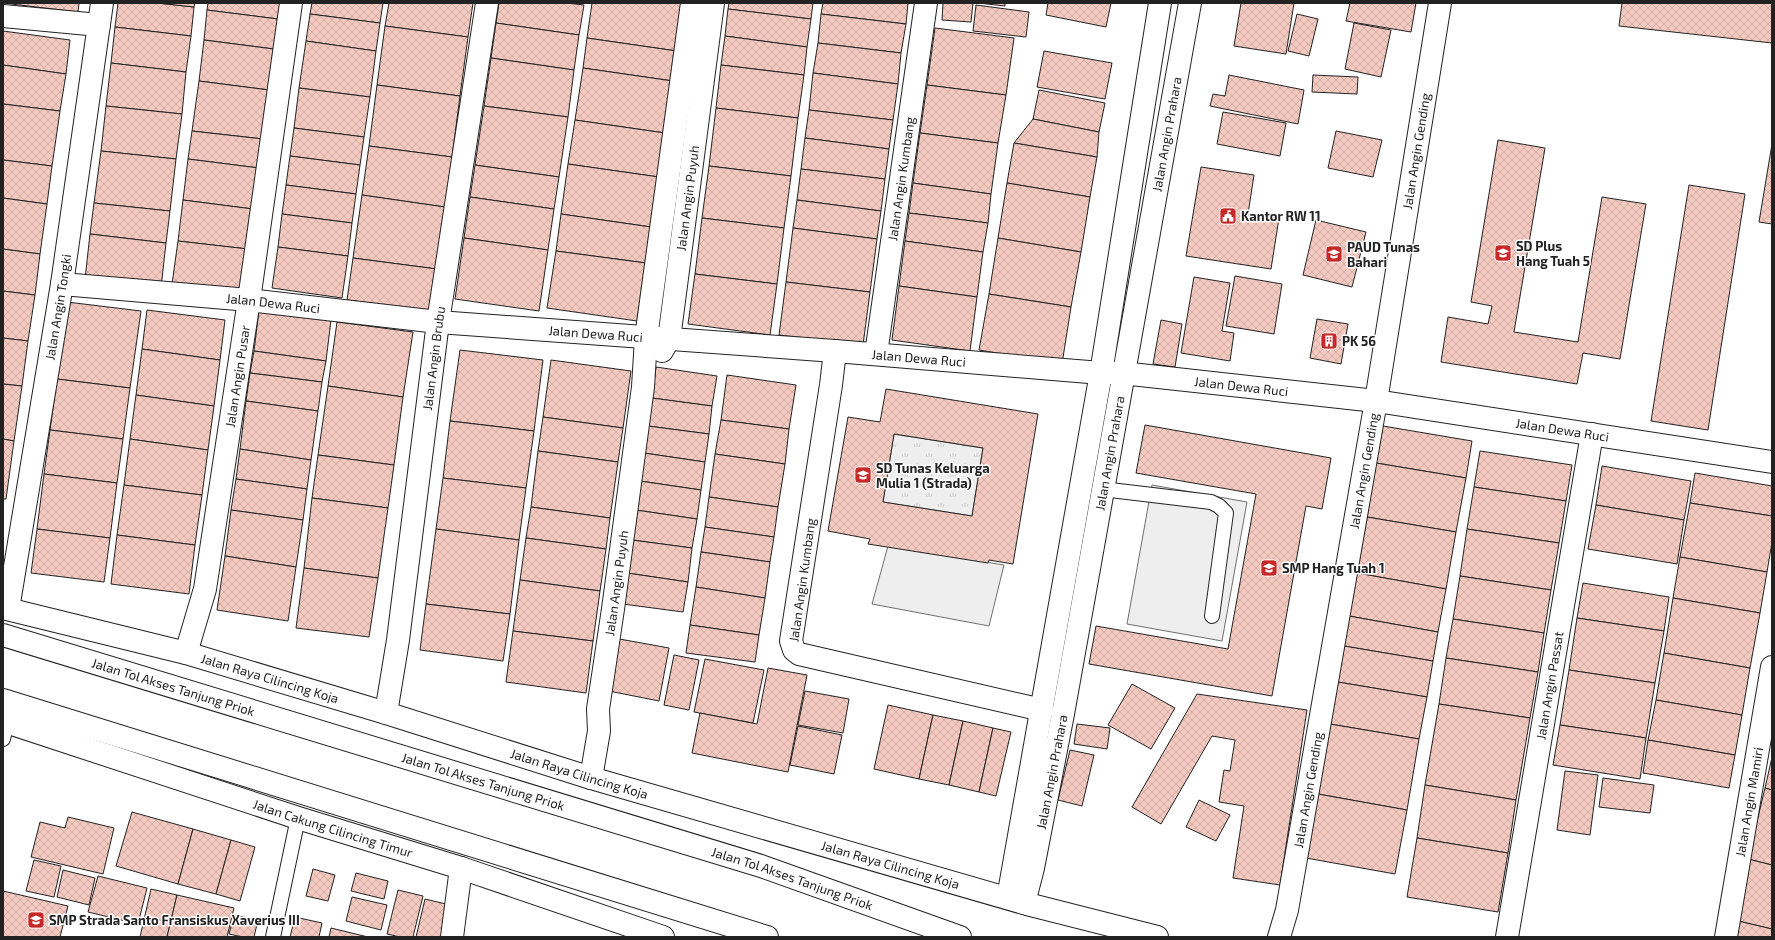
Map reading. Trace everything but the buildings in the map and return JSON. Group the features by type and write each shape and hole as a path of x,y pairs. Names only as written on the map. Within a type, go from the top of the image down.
{"main road":[{"name":"Jalan Angin Tongki","path":"5,609 62,284 102,3"},
{"name":"Jalan Angin Pusar","path":"186,653 205,589 249,300 291,3"},
{"name":"Jalan Angin Brubu","path":"386,713 398,640 438,322 487,3"},
{"name":"Jalan Angin Puyuh","path":"643,387 669,339 696,52 692,3"},
{"name":"Jalan Angin Puyuh","path":"591,778 599,731 598,709 643,387 646,338 696,52 713,3"},
{"name":"Jalan Angin Kumbang","path":"876,354 926,3"},
{"name":"Jalan Angin Prahara","path":"1016,901 1033,868 1063,714 1102,489 1112,373 1160,3"},
{"name":"Jalan Angin Prahara","path":"1016,901 1042,710 1069,559 1112,373 1190,3"},
{"name":"Jalan Angin Gending","path":"1279,937 1287,910 1376,401 1440,3"},
{"path":"3,16 98,25"},
{"name":"Jalan Dewa Ruci","path":"62,284 249,300 438,322 1112,373 1376,401 1772,462"},
{"name":"Jalan Angin Kumbang","path":"835,351 791,641 794,650 799,654 1042,710"},
{"name":"Jalan Angin Passat","path":"1507,937 1592,434"},
{"path":"1069,559 1090,562"},
{"name":"Jalan Raya Cilincing Koja","path":"5,609 186,653 386,713 591,778 1016,901 1157,937"},
{"name":"Jalan Tol Akses Tanjung Priok","path":"3,636 761,866 960,937"},
{"name":"Jalan Angin Mamiri","path":"1726,937 1772,667"},
{"path":"3,700 767,937"},
{"name":"Jalan Cakung Cilincing Timur","path":"4,727 461,868 663,937"},
{"path":"452,937 461,868"}],"lane":[{"path":"1102,489 1211,502 1219,506 1226,513 1212,616"},
{"path":"273,937 298,818"}],"green space":[{"path":"894,434 983,448 972,516 883,502"},
{"path":"1152,485 1247,502 1222,641 1127,624"},
{"path":"888,546 1004,565 989,626 872,604"}],"place":[{"name":"Kantor RW 11","path":"1228,216"},
{"name":"SD Plus Hang Tuah 5","path":"1503,253"},
{"name":"PAUD Tunas Bahari","path":"1334,254"},
{"name":"PK 56","path":"1329,341"},
{"name":"SD Tunas Keluarga Mulia 1 (Strada)","path":"863,475"},
{"name":"SMP Hang Tuah 1","path":"1269,568"},
{"name":"SMP Strada Santo Fransiskus Xaverius III","path":"36,920"}]}
